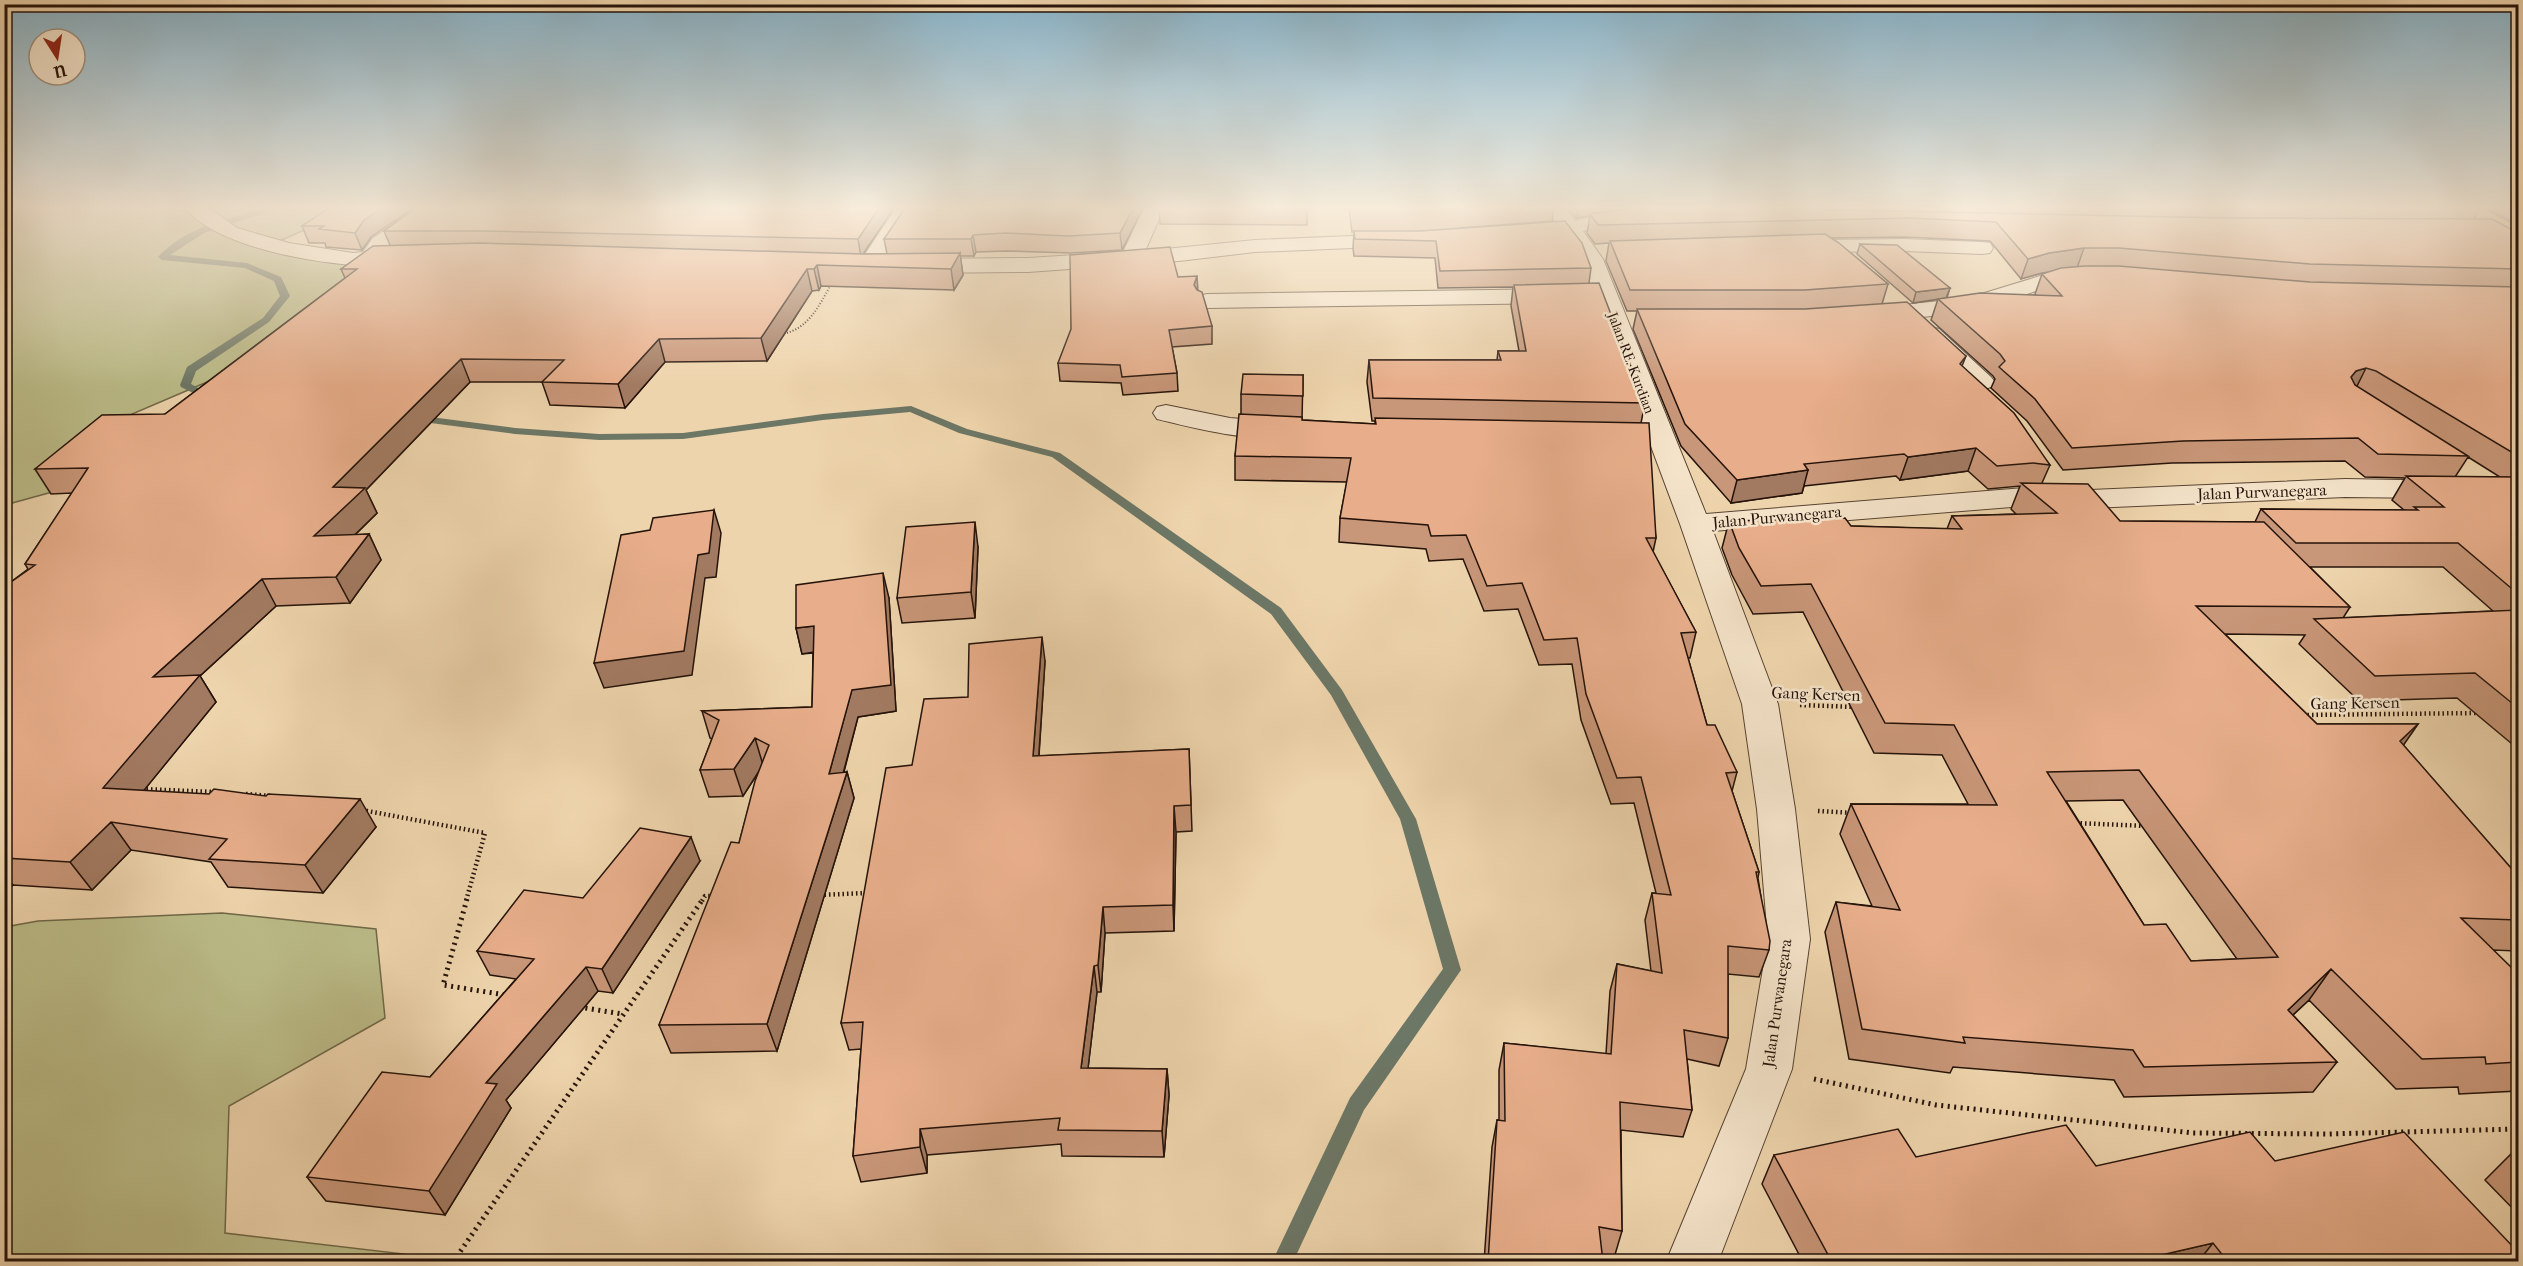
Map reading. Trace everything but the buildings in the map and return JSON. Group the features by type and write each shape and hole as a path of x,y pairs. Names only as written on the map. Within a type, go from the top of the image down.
{"street":[{"name":"Jalan RE. Kurdian","path":"1601,267 1605,295 1626,320 1648,435 1695,524"},
{"path":"1856,267 1859,270"},
{"path":"1855,316 1908,313 1970,305 2050,280 2100,277"},
{"path":"1884,292 1908,313 1980,391"},
{"path":"1207,301 1605,295"},
{"path":"1166,413 1230,426 1309,429"},
{"path":"2456,464 2507,490"},
{"path":"2048,474 2067,500"},
{"name":"Jalan Purwanegara","path":"1692,1262 1769,1069 1789,939 1776,809 1760,704 1695,524 2024,497 2067,500 2345,488 2507,490"}],"path":[{"path":"777,334 789,334 804,327 842,267"},
{"name":"Gang Kersen","path":"1760,704 1866,707"},
{"name":"Gang Kersen","path":"2301,715 2484,713"},
{"path":"135,789 227,793"},
{"path":"238,794 284,796"},
{"path":"351,808 485,833 443,985 510,996"},
{"path":"1776,809 1858,813"},
{"path":"2071,822 2154,826"},
{"path":"818,895 875,892"},
{"path":"453,1262 705,896 716,896"},
{"path":"578,1006 622,1014"},
{"path":"1769,1069 1936,1105 2193,1133 2327,1134 2518,1129"}],"green space":[{"path":"5,267 352,267 361,270 214,379 111,423 63,489 5,505"},
{"path":"222,913 376,929 385,1018 229,1106 225,1233 404,1254 399,1262 5,1261 5,927 38,921"}],"waterway":[{"path":"213,399 185,385 191,369 266,320 285,296 278,279 250,267"},
{"path":"415,418 515,431 599,437 683,436 823,417 911,409 963,431 1056,455 1276,611 1337,693 1408,819 1452,970 1357,1104 1282,1262"}]}
